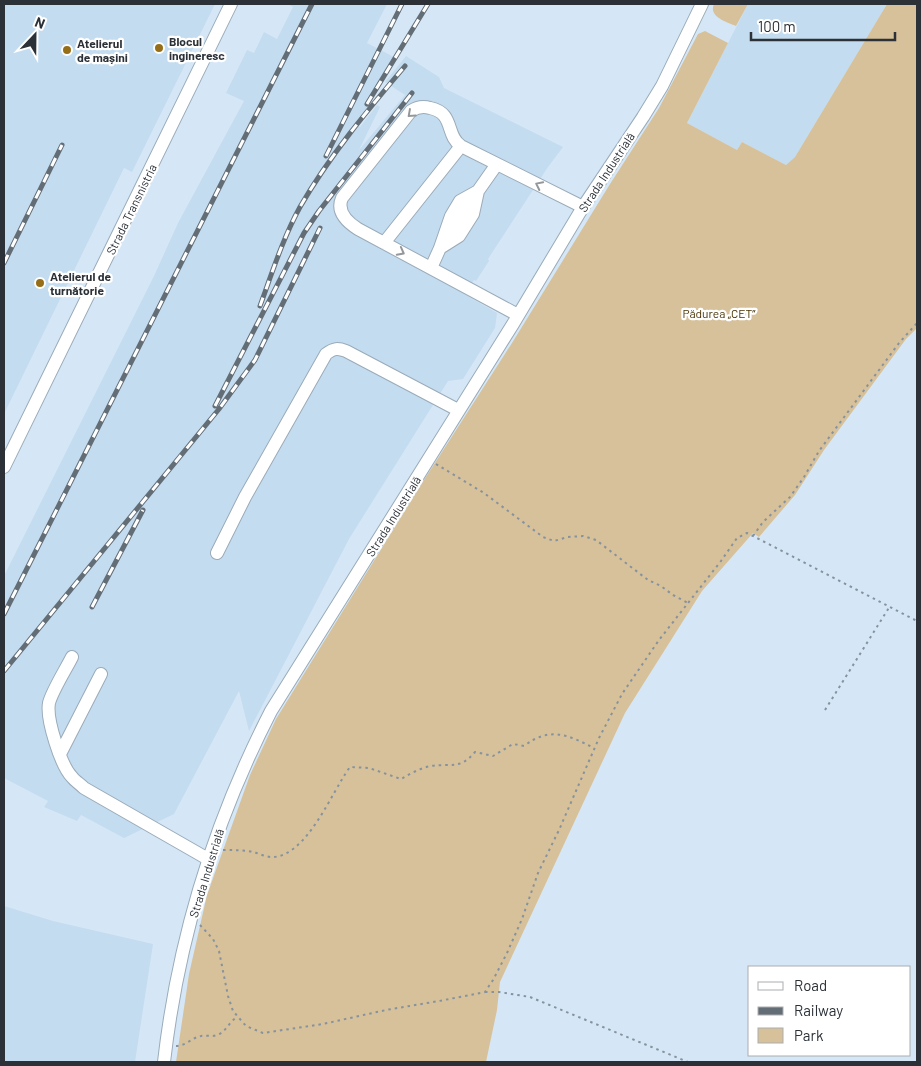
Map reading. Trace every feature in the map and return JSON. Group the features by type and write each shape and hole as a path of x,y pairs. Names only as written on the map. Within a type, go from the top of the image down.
{"street":[{"name":"Strada Transnistria","path":"4,467 231,4"},
{"name":"Strada Industrială","path":"164,1062 177,984 210,855 226,808 250,752 271,710 518,315 583,207 662,86 702,4"},
{"path":"518,315 358,229 346,219 340,208 344,194 414,109 430,108 447,118 454,138 461,146 583,207"},
{"path":"384,243 461,146"},
{"path":"440,248 459,236 473,214 478,191 497,164"},
{"path":"431,268 451,216 460,201 478,191"},
{"path":"217,553 256,478 326,354 331,350 336,348 346,351 458,410"},
{"path":"72,658 49,704 51,723 60,754 71,777 84,788 210,855"},
{"path":"60,754 101,674"}],"path":[{"path":"753,536 763,522 790,497 819,451 899,343 917,323"},
{"path":"428,460 484,493 543,537 554,541 568,537 583,536 596,540 648,580 688,603"},
{"path":"485,992 507,953 522,919 538,873 560,830 594,748 622,694 659,640 722,561 737,538 746,533 753,536 917,620"},
{"path":"825,710 890,606"},
{"path":"210,855 233,850 272,857 284,855 296,848 328,805 350,767 369,768 401,779 432,766 459,764 469,759 475,752 494,756 513,744 524,746 539,737 557,734 566,735 594,748"},
{"path":"192,920 203,927 213,939 219,951 230,1003 237,1017 246,1026 263,1033 322,1024 485,992 499,992 530,998 688,1062"},
{"path":"166,1046 180,1046 199,1036 216,1036 237,1017"}],"shaded area":[{"path":"4,4 215,4 132,172 124,168 4,414"},
{"path":"288,4 387,4 367,43 394,57 371,99 373,101 355,124 360,127 377,105 380,107 359,150 405,95 385,82 406,56 439,77 444,88 563,147 488,259 489,261 476,281 474,280 464,294 497,313 495,328 463,379 448,381 349,539 249,731 239,691 174,814 124,838 81,815 77,821 44,807 48,801 4,778 4,576 154,276 178,223 244,101 226,93 247,50 254,53 264,32 277,39 293,7"},
{"path":"748,4 887,4 795,157 786,165 742,142 737,150 687,123"},
{"path":"4,906 53,921 153,944 135,1062 4,1062"}],"green space":[{"path":"714,4 748,4 736,26 716,16 713,9"},
{"name":"Pădurea „CET”","path":"887,4 917,4 917,328 906,339 824,450 795,495 759,537 753,533 702,591 625,713 500,982 497,1010 486,1062 176,1062 189,974 207,895 250,775 276,719 424,480 659,108 698,34 705,31 728,43 687,123 737,150 742,142 786,165 795,157"}],"railway":[{"path":"4,614 312,4"},
{"path":"326,156 402,4"},
{"path":"367,104 428,4"},
{"path":"260,306 283,243 300,207 336,151 405,66"},
{"path":"215,406 304,233 319,211 412,93"},
{"path":"4,263 62,145"},
{"path":"4,671 219,409 255,360 320,228"},
{"path":"92,607 143,510"}],"place":[{"name":"Blocul ingineresc","path":"159,48"},
{"name":"Atelierul de mașini","path":"67,50"},
{"name":"Atelierul de turnătorie","path":"40,283"}]}
